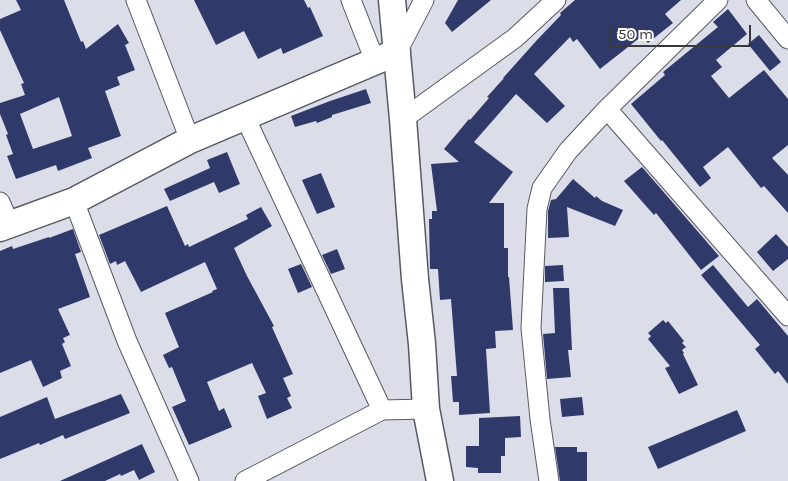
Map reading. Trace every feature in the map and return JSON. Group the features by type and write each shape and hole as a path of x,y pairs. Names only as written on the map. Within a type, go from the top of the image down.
{"street":[{"path":"136,0 190,140"},
{"path":"351,0 386,56 403,119 414,280 422,344 426,409 440,481"},
{"path":"386,56 392,0"},
{"path":"3,218 74,202 190,140 386,56 424,0"},
{"path":"403,119 515,38 556,0"},
{"path":"549,481 540,418 531,328 537,209 542,188 568,151 607,109 718,0"},
{"path":"756,0 788,40"},
{"path":"607,109 788,316"},
{"path":"245,116 382,410"},
{"path":"74,202 127,341 189,481"},
{"path":"245,481 382,410 426,409"}],"building":[{"path":"16,0 64,0 81,42 83,41 86,49 118,24 129,43 125,45 135,70 117,77 120,85 105,91 121,136 88,148 92,158 58,171 56,165 16,179 7,156 13,154 0,114 0,103 25,95 21,84 24,83 0,30 0,19 21,10","holes":["59,97 72,136 33,149 20,114"]},
{"path":"194,0 304,0 308,8 310,7 323,36 283,54 281,48 258,59 244,31 216,45"},
{"path":"458,0 491,0 452,32 445,23"},
{"path":"575,0 681,0 665,14 673,23 648,43 642,36 600,69 577,39 573,42 570,37 534,74 565,106 547,123 516,94 474,142 513,172 489,203 504,203 504,248 508,248 508,277 513,330 495,331 496,348 486,349 490,413 459,415 459,402 453,402 451,376 457,376 451,299 440,300 438,269 430,269 429,219 432,219 432,211 437,211 431,164 459,162 444,149 489,98 487,97 503,78 561,15 560,13"},
{"path":"728,9 747,34 716,60 722,67 711,76 729,98 764,70 788,99 788,145 772,158 788,175 788,213 764,186 761,188 728,147 703,167 711,178 700,187 631,104 665,75 663,72 718,27 713,22"},
{"path":"759,35 781,62 770,71 748,44"},
{"path":"366,89 371,103 332,115 332,117 317,123 316,121 295,127 291,116"},
{"path":"227,152 240,184 219,193 214,182 170,201 164,189 210,168 207,160"},
{"path":"642,167 719,256 701,270 656,213 654,215 624,181"},
{"path":"321,173 335,207 317,214 302,180"},
{"path":"573,179 595,198 596,196 602,201 623,210 615,226 567,207 569,237 548,238 548,211 551,200 556,199"},
{"path":"167,206 185,246 188,244 189,247 248,219 246,215 261,207 272,226 234,248 274,326 272,327 293,374 283,378 291,396 287,398 292,408 267,419 258,396 266,393 252,363 207,382 219,411 224,408 232,427 189,445 172,407 186,401 172,367 169,368 163,355 179,347 165,313 217,289 205,262 141,292 125,261 117,265 116,261 110,264 99,235"},
{"path":"73,229 81,252 75,254 90,297 58,309 70,335 63,338 65,342 62,344 71,366 60,371 62,378 43,387 31,360 0,373 0,251 12,246 13,249"},
{"path":"776,234 788,247 788,259 773,271 757,252"},
{"path":"337,249 345,269 331,274 322,255"},
{"path":"301,264 312,287 298,293 288,269"},
{"path":"563,265 564,281 545,282 545,266"},
{"path":"713,265 748,307 757,299 788,336 788,384 778,371 775,374 755,349 760,345 701,275"},
{"path":"553,288 569,288 572,350 568,350 571,377 547,379 543,334 555,333"},
{"path":"663,320 666,323 668,321 684,341 682,343 686,347 682,350 683,354 698,385 679,394 665,368 670,366 648,339 651,336 648,333"},
{"path":"121,394 130,413 65,439 63,435 0,459 0,417 47,397 55,419"},
{"path":"582,397 584,415 562,417 560,399"},
{"path":"737,410 746,431 658,469 648,447"},
{"path":"520,416 521,437 505,438 505,456 501,456 501,473 478,473 478,468 466,467 466,446 479,446 479,418"},
{"path":"142,444 155,472 139,480 134,470 105,481 60,481"},
{"path":"555,447 577,447 577,452 587,452 587,481 560,481"}]}
